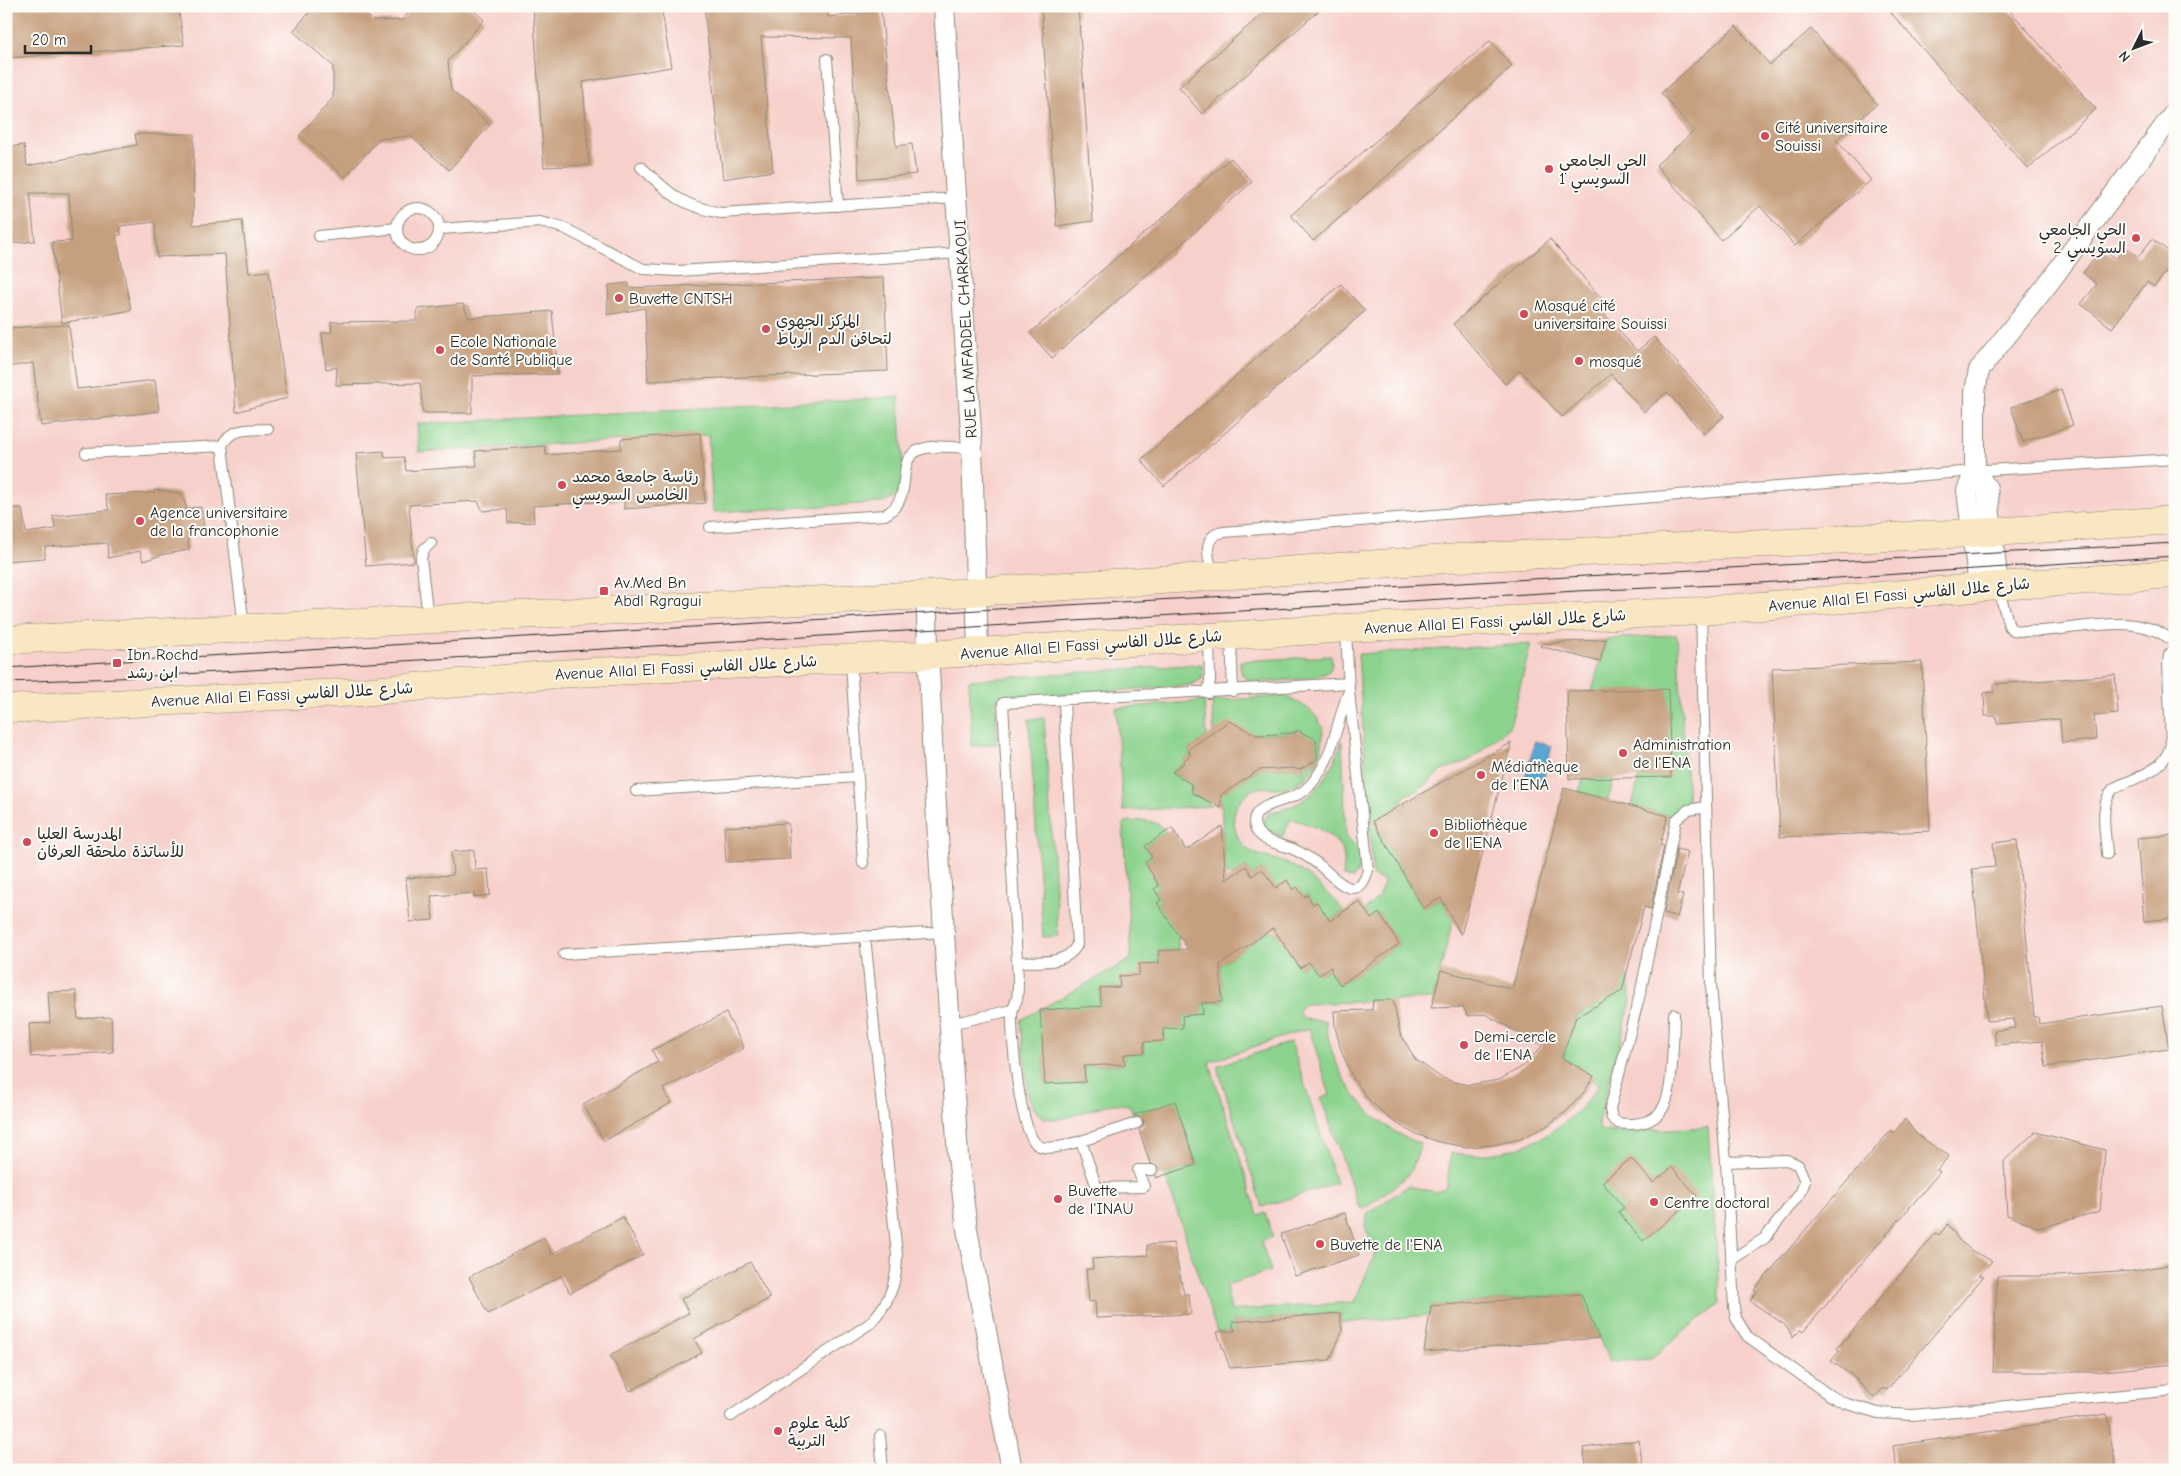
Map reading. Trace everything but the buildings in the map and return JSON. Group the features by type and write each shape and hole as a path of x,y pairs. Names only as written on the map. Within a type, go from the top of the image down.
{"street":[{"name":"RUE LA MFADDEL CHARKAOUI","path":"944,6 972,448 978,591 978,652"},
{"path":"1988,586 1982,532 1987,488 1975,471 1974,391 1979,370 2052,278 2175,112"},
{"path":"6,640 926,594 1213,577 1459,558 1982,532 2175,520"},
{"name":"Avenue Allal El Fassi شارع علال الفاسي","path":"6,709 361,692 556,674 851,657 978,652 1346,628 1701,611 1988,586 2175,574"},
{"path":"926,594 958,1158 967,1229 1012,1470"}],"lane":[{"path":"827,59 838,206"},
{"path":"641,168 673,197 697,209 721,213 957,198"},
{"path":"419,208 434,214 440,229 437,240 429,248 418,250 407,247 399,238 397,228 404,213 419,208"},
{"path":"440,229 540,222 564,228 644,269 678,271 961,253"},
{"path":"319,236 397,228"},
{"path":"244,628 222,446 229,435 236,432 268,429"},
{"path":"86,454 222,446"},
{"path":"710,527 885,515 900,503 903,494 905,469 913,454 928,448 972,448"},
{"path":"1213,577 1207,548 1211,538 1219,533 1975,471 2175,459"},
{"path":"428,618 421,558 424,550 430,543"},
{"path":"1988,586 2009,626 2013,630 2134,624 2156,629 2175,644"},
{"path":"1701,611 1711,985 1726,1162 1736,1318 1747,1336 1829,1395 1878,1414 1913,1415 2175,1390"},
{"path":"1346,628 1349,687 1368,870 1361,884 1355,887 1346,887 1306,856 1270,842 1259,834 1254,824 1255,816 1267,804 1292,799 1305,790 1318,775 1327,760 1349,687"},
{"path":"1220,636 1234,691"},
{"path":"1208,693 1220,636"},
{"path":"2107,854 2105,805 2109,793 2114,788 2158,767 2169,753 2171,744 2168,663 2169,655 2175,648"},
{"path":"851,657 863,864"},
{"path":"1137,1123 1081,1141 1046,1148 1037,1145 1030,1138 1020,1098 1012,1010 1017,1000 1018,962 1003,703 1349,687"},
{"path":"1018,962 1061,959 1068,956 1077,945 1064,701"},
{"path":"636,791 858,777"},
{"path":"1674,1014 1670,1092 1666,1106 1649,1120 1618,1122 1612,1118 1610,1109 1641,990 1676,820 1688,810 1706,807"},
{"path":"564,954 945,932"},
{"path":"731,1416 869,1324 880,1312 894,1286 897,1255 865,936"},
{"path":"950,1024 1012,1010"},
{"path":"1081,1141 1097,1188 1144,1187 1138,1170 1152,1170"},
{"path":"1726,1162 1786,1160 1798,1164 1805,1181 1801,1192 1765,1238 1731,1260"},
{"path":"880,1436 883,1470"}],"shaded area":[{"path":"6,6 2175,6 2175,1470 6,1470"}],"green space":[{"path":"899,397 904,483 895,496 881,503 713,512 708,435 419,452 417,424"},
{"path":"1677,635 1688,804 1671,816 1632,806 1639,777 1592,691 1606,639"},
{"path":"1531,644 1510,726 1472,759 1441,771 1419,790 1406,795 1396,809 1374,821 1423,908 1441,898 1453,920 1433,999 1304,1004 1298,1011 1303,1019 1326,1021 1335,1061 1344,1079 1370,1112 1402,1136 1421,1144 1411,1171 1406,1177 1364,1209 1359,1207 1321,1098 1330,1095 1309,1028 1209,1062 1258,1215 1265,1213 1273,1237 1261,1241 1271,1271 1226,1285 1231,1311 1354,1302 1375,1254 1365,1226 1368,1213 1408,1186 1435,1192 1445,1189 1451,1153 1473,1155 1495,1153 1516,1148 1536,1141 1571,1117 1586,1102 1599,1084 1592,1080 1593,1076 1562,1057 1576,1017 1599,1004 1586,981 1590,964 1627,973 1631,1001 1599,1120 1600,1130 1613,1132 1708,1127 1720,1303 1650,1359 1609,1362 1581,1294 1431,1306 1429,1315 1341,1323 1340,1313 1233,1322 1235,1331 1217,1332 1165,1175 1196,1165 1175,1102 1134,1115 1130,1106 1117,1104 1102,1106 1058,1119 1046,1118 1036,1110 1028,1094 1021,1020 1131,959 1123,824 1125,822 1152,822 1166,832 1145,846 1152,857 1153,873 1151,875 1159,886 1154,890 1161,900 1157,904 1165,914 1188,898 1198,937 1178,938 1178,950 1159,951 1159,963 1120,987 1100,988 1101,1012 1080,1008 1041,1010 1045,1084 1085,1082 1084,1066 1124,1064 1124,1054 1144,1053 1144,1042 1163,1029 1183,1028 1182,1016 1202,1014 1202,1003 1222,1002 1220,965 1269,930 1297,944 1288,950 1300,968 1309,962 1319,975 1329,969 1340,985 1399,944 1379,913 1371,919 1365,910 1378,897 1385,881 1373,876 1358,654"},
{"path":"1331,656 1332,666 1329,671 1302,679 1252,681 1244,677 1240,668 1240,661"},
{"path":"1202,664 1202,679 1191,685 996,700 997,744 972,746 969,680"},
{"path":"1284,696 1303,705 1319,720 1323,733 1317,761 1307,776 1291,786 1252,790 1237,806 1234,822 1237,835 1242,844 1249,850 1296,868 1308,876 1344,911 1328,922 1317,902 1313,904 1307,895 1304,897 1293,890 1287,881 1276,888 1262,869 1252,876 1246,866 1235,874 1225,874 1220,782 1237,784 1267,765 1268,769 1293,768 1303,772 1301,729 1292,733 1214,736 1212,701"},
{"path":"1204,701 1207,737 1189,749 1190,756 1172,772 1191,784 1192,793 1209,802 1210,806 1123,811 1116,708"},
{"path":"1044,718 1058,936 1043,937 1029,719"},
{"path":"1342,741 1346,836 1358,848 1360,869 1352,879 1343,876 1344,859 1337,842 1323,831 1291,819 1282,837 1266,828 1263,822 1270,812 1297,804 1317,788 1331,767"},
{"path":"1614,778 1608,800 1579,792 1583,779"},
{"path":"1291,1042 1336,1183 1262,1207 1217,1066"}],"water":[{"path":"1535,741 1552,746 1542,784 1525,779"}],"tram line":[{"path":"6,668 978,610 2175,543"},
{"path":"6,682 117,678 1577,591 1744,584 2175,556"}],"place":[{"name":"Cité universitaire Souissi","path":"1765,136"},
{"name":"الحي الجامعي السويسي 1","path":"1549,169"},
{"name":"الحي الجامعي السويسي 2","path":"2136,238"},
{"name":"Buvette CNTSH","path":"619,298"},
{"name":"Mosqué cité universitaire Souissi","path":"1524,314"},
{"name":"المركز الجهوي لتحاقن الدم الرباط","path":"766,329"},
{"name":"Ecole Nationale de Santé Publique","path":"440,350"},
{"name":"mosqué","path":"1579,361"},
{"name":"رئاسة جامعة محمد الخامس السويسي","path":"562,485"},
{"name":"Agence universitaire de la francophonie","path":"140,521"},
{"name":"Av.Med Bn Abdl Rgragui","path":"604,591"},
{"name":"Ibn Rochd ابن رشد","path":"117,663"},
{"name":"Administration de l'ENA","path":"1623,753"},
{"name":"Médiathèque de l'ENA","path":"1481,775"},
{"name":"Bibliothèque de l'ENA","path":"1434,833"},
{"name":"المدرسة العليا للأساتذة ملحقة العرفان","path":"27,842"},
{"name":"Demi-cercle de l'ENA","path":"1464,1045"},
{"name":"Buvette de l'INAU","path":"1058,1199"},
{"name":"Centre doctoral","path":"1654,1202"},
{"name":"Buvette de l'ENA","path":"1320,1244"},
{"name":"كلية علوم التربية","path":"778,1431"}]}
